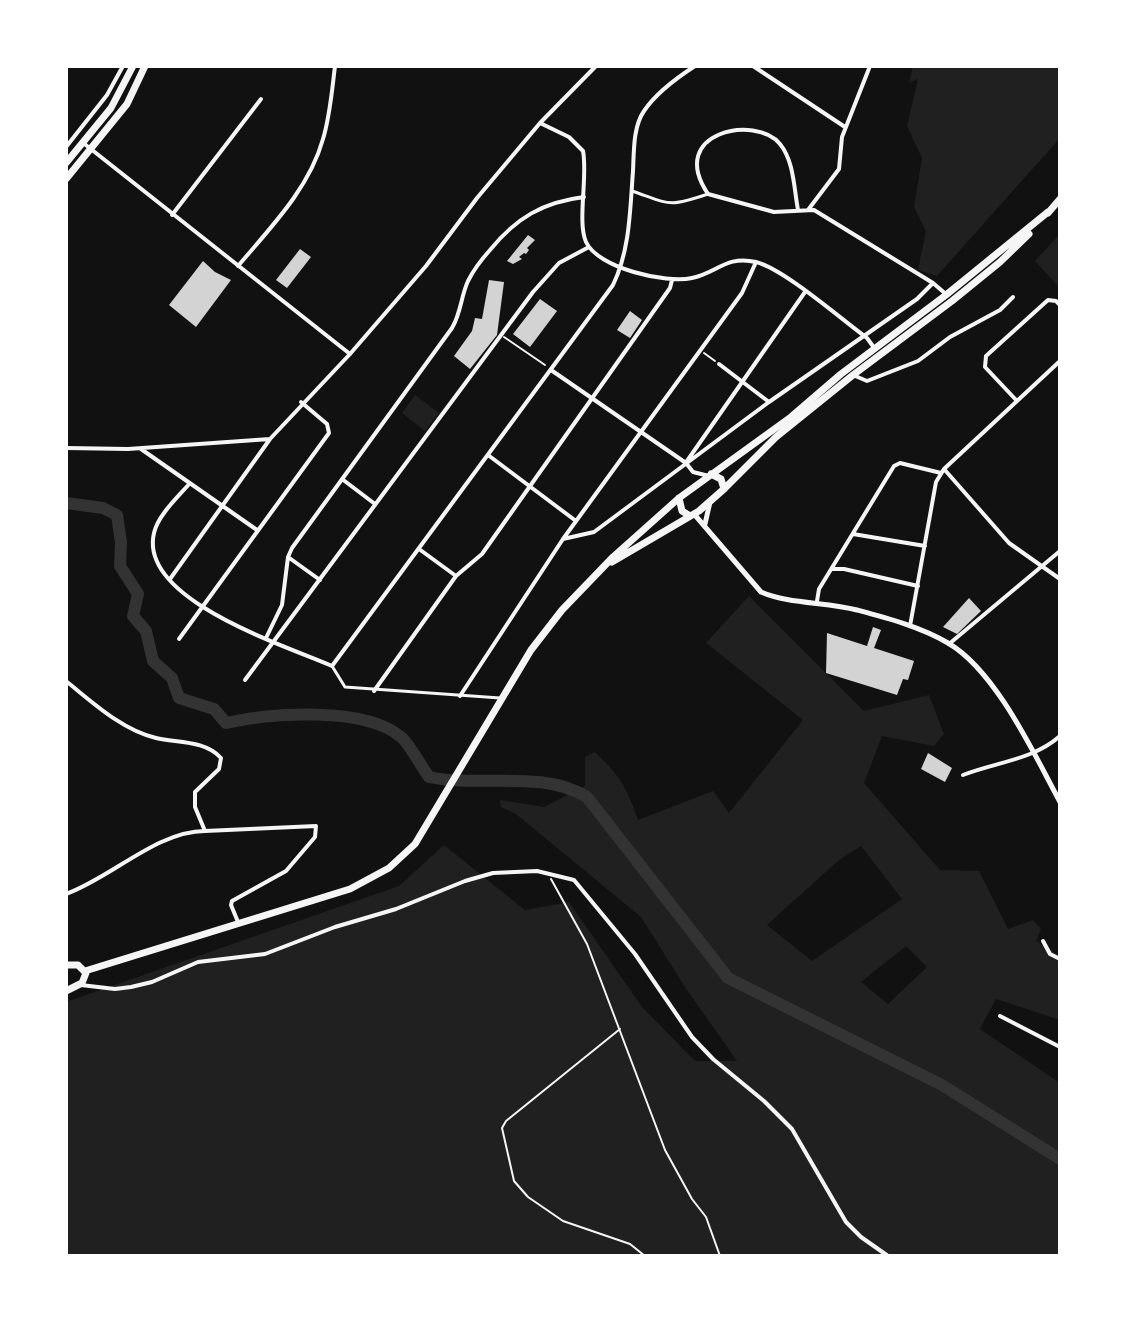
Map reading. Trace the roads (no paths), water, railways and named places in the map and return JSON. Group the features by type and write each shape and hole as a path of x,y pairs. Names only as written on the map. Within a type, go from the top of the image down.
{"main road":[{"path":"66,163 119,96 133,66"},
{"path":"66,179 127,104 145,66"},
{"path":"85,971 342,891 380,875 407,853 435,812 501,698 546,629 601,570 679,498 949,298 1060,199"},
{"path":"601,570 710,501 765,447 878,351"},
{"path":"710,475 721,479 724,489"},
{"path":"679,498 682,511 692,515"},
{"path":"66,965 78,965 85,971 85,978 80,985 66,991"}],"street":[{"path":"66,147 107,95 123,66"},
{"path":"238,266 285,211 314,164 326,129 335,66"},
{"path":"170,579 270,439 301,402 350,354 426,266 477,198 540,123 596,66"},
{"path":"332,666 613,285 622,268 627,240 639,120 659,95 695,66"},
{"path":"753,66 845,127"},
{"path":"808,210 839,169 845,127 870,66"},
{"path":"172,215 261,99"},
{"path":"540,123 569,137 583,151 584,234 589,247 607,262 672,280 692,278 728,261 756,262 771,268 805,292 878,351"},
{"path":"708,194 696,167 699,150 712,138 729,131 743,130 768,135 783,148 788,158 798,210"},
{"path":"82,142 350,354"},
{"path":"631,191 660,203 674,204 708,194 774,212 808,210 822,214 933,283 949,298"},
{"path":"266,638 282,605 288,557 452,328 477,265 505,231 523,217 541,206 584,197"},
{"path":"245,680 500,334 559,263 589,247"},
{"path":"460,696 563,539 742,293 756,262"},
{"path":"374,691 456,576 482,554 670,288 672,280"},
{"path":"563,539 594,532 769,402 917,299 933,283"},
{"path":"686,463 805,292"},
{"path":"853,375 867,381 918,361 950,337 1000,310 1013,297"},
{"path":"1017,401 983,362 1048,300 1058,303"},
{"path":"910,626 936,482 943,471 1060,361"},
{"path":"719,364 769,402"},
{"path":"551,370 686,463 693,472 692,488"},
{"path":"179,639 329,433 327,424 301,402"},
{"path":"66,448 139,448 270,439"},
{"path":"139,448 257,530"},
{"path":"488,455 576,521"},
{"path":"817,601 819,589 897,463 943,471 1009,543 1060,579"},
{"path":"693,472 710,475"},
{"path":"341,479 375,504"},
{"path":"190,483 154,531 154,554 170,579 203,607 234,626 332,666 345,687 501,698"},
{"path":"705,525 710,501"},
{"path":"692,515 705,525 761,592 865,612 910,626 963,654 1018,725 1060,802"},
{"path":"853,534 925,546"},
{"path":"419,549 456,576"},
{"path":"949,644 1060,551"},
{"path":"288,557 320,580"},
{"path":"832,569 918,586"},
{"path":"66,681 140,734 195,744 217,753 221,758 219,769 195,792 195,807 205,831"},
{"path":"963,775 1034,754 1060,736"},
{"path":"66,894 183,833 314,825 318,829 315,837 286,871 232,901 238,922"},
{"path":"80,985 115,989 131,987 152,982 198,962 276,951 479,877 519,870 574,880 635,954 692,1037 792,1129 846,1222 888,1256"},
{"path":"1043,941 1050,954 1060,959"},
{"path":"1000,1016 1060,1047"}],"waterway":[{"path":"66,503 103,508 117,515 121,542 120,566 138,594 133,616 146,631 153,661 172,678 179,698 214,709 226,723 291,715 365,720 401,737 429,777 469,781 530,781 569,789 587,797 728,978 942,1085 1060,1159"}]}
